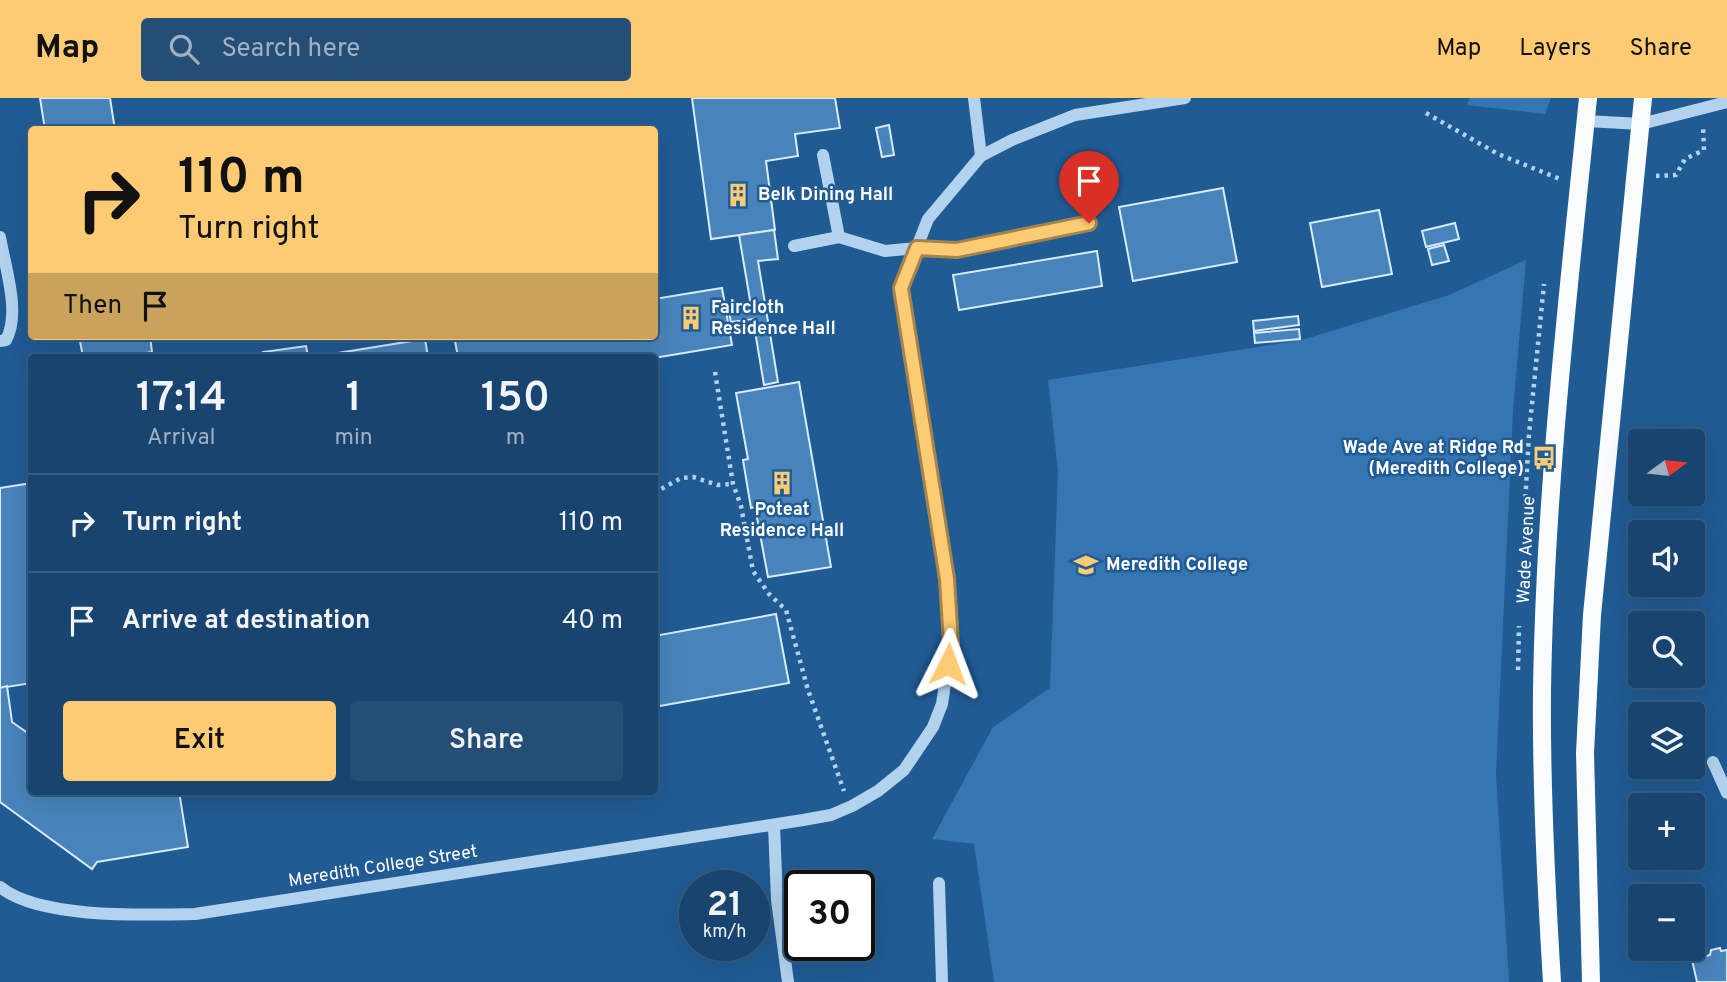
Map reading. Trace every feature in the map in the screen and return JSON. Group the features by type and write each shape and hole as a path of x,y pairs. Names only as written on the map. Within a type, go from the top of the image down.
{"main road":[{"name":"Wade Avenue","path":"1552,982 1543,790 1545,604 1558,395 1588,98"},
{"path":"1591,982 1585,752 1592,615 1643,98"}],"street":[{"path":"974,98 981,156"},
{"name":"Meredith College Street","path":"0,887 9,894 61,909 119,915 195,914 774,825 831,814 877,791 904,770 933,727 942,705 951,644 949,598 901,288 928,219 981,156 1012,140 1075,115 1185,98"},
{"path":"1586,121 1641,124 1727,102"},
{"path":"823,155 839,237"},
{"path":"794,246 839,237 885,251 917,248 957,250 1089,223"},
{"path":"0,237 13,328 6,340 0,341"},
{"path":"1713,762 1727,793"},
{"path":"774,825 777,900 788,982"},
{"path":"939,883 942,982"}],"path":[{"path":"1426,113 1498,154 1555,178"},
{"path":"1676,175 1685,159 1704,150"},
{"path":"715,372 733,484 741,506 753,571 769,594 786,610 808,690 845,792"},
{"path":"658,491 681,478 693,477 718,485 733,484"}],"shaded area":[{"path":"1469,98 1551,98 1545,114 1467,105"},
{"path":"1526,260 1513,411 1496,775 1509,982 994,982 974,844 932,839 993,727 1050,688 1058,472 1048,380 1302,340 1449,295"}],"building":[{"path":"40,98 110,98 114,126 44,126"},
{"name":"Belk Dining Hall","path":"692,98 835,98 840,128 795,134 798,156 766,161 775,230 711,239"},
{"path":"889,125 894,155 882,157 876,128"},
{"path":"1223,188 1237,262 1133,281 1119,207"},
{"path":"1379,210 1392,274 1322,287 1310,223"},
{"path":"1455,223 1459,239 1426,247 1422,231"},
{"path":"774,230 778,259 758,261 778,382 764,385 753,319 731,322 728,309 751,306 739,235"},
{"path":"1444,245 1449,261 1432,265 1428,249"},
{"path":"1097,251 1102,286 959,310 953,275"},
{"name":"Faircloth Residence Hall","path":"722,288 732,345 658,357 658,354 457,354 455,340 658,340 658,298"},
{"path":"1298,316 1299,325 1254,331 1253,321"},
{"path":"1299,329 1300,339 1255,343 1254,333"},
{"path":"80,340 150,340 152,352 140,354 82,354"},
{"path":"425,340 428,354 332,354"},
{"path":"306,346 307,354 263,354"},
{"name":"Poteat Residence Hall","path":"799,382 831,567 768,577 755,507 751,508 743,460 748,459 736,393"},
{"path":"28,484 28,684 0,688 0,488"},
{"path":"776,614 789,683 658,706 658,635"},
{"path":"7,686 12,722 28,733 28,795 180,795 188,847 97,862 92,869 0,802 0,688"},
{"path":"1711,950 1727,950 1727,982 1697,982 1692,961 1705,961 1705,956 1710,955"}],"place":[{"name":"Belk Dining Hall","path":"738,195"},
{"name":"Faircloth Residence Hall","path":"691,318"},
{"name":"Wade Ave at Ridge Rd (Meredith College)","path":"1544,458"},
{"name":"Poteat Residence Hall","path":"782,483"},
{"name":"Meredith College","path":"1086,565"}],"route":[{"path":"948,664 951,644 947,579 901,288 917,248 957,250 1089,223"}]}
